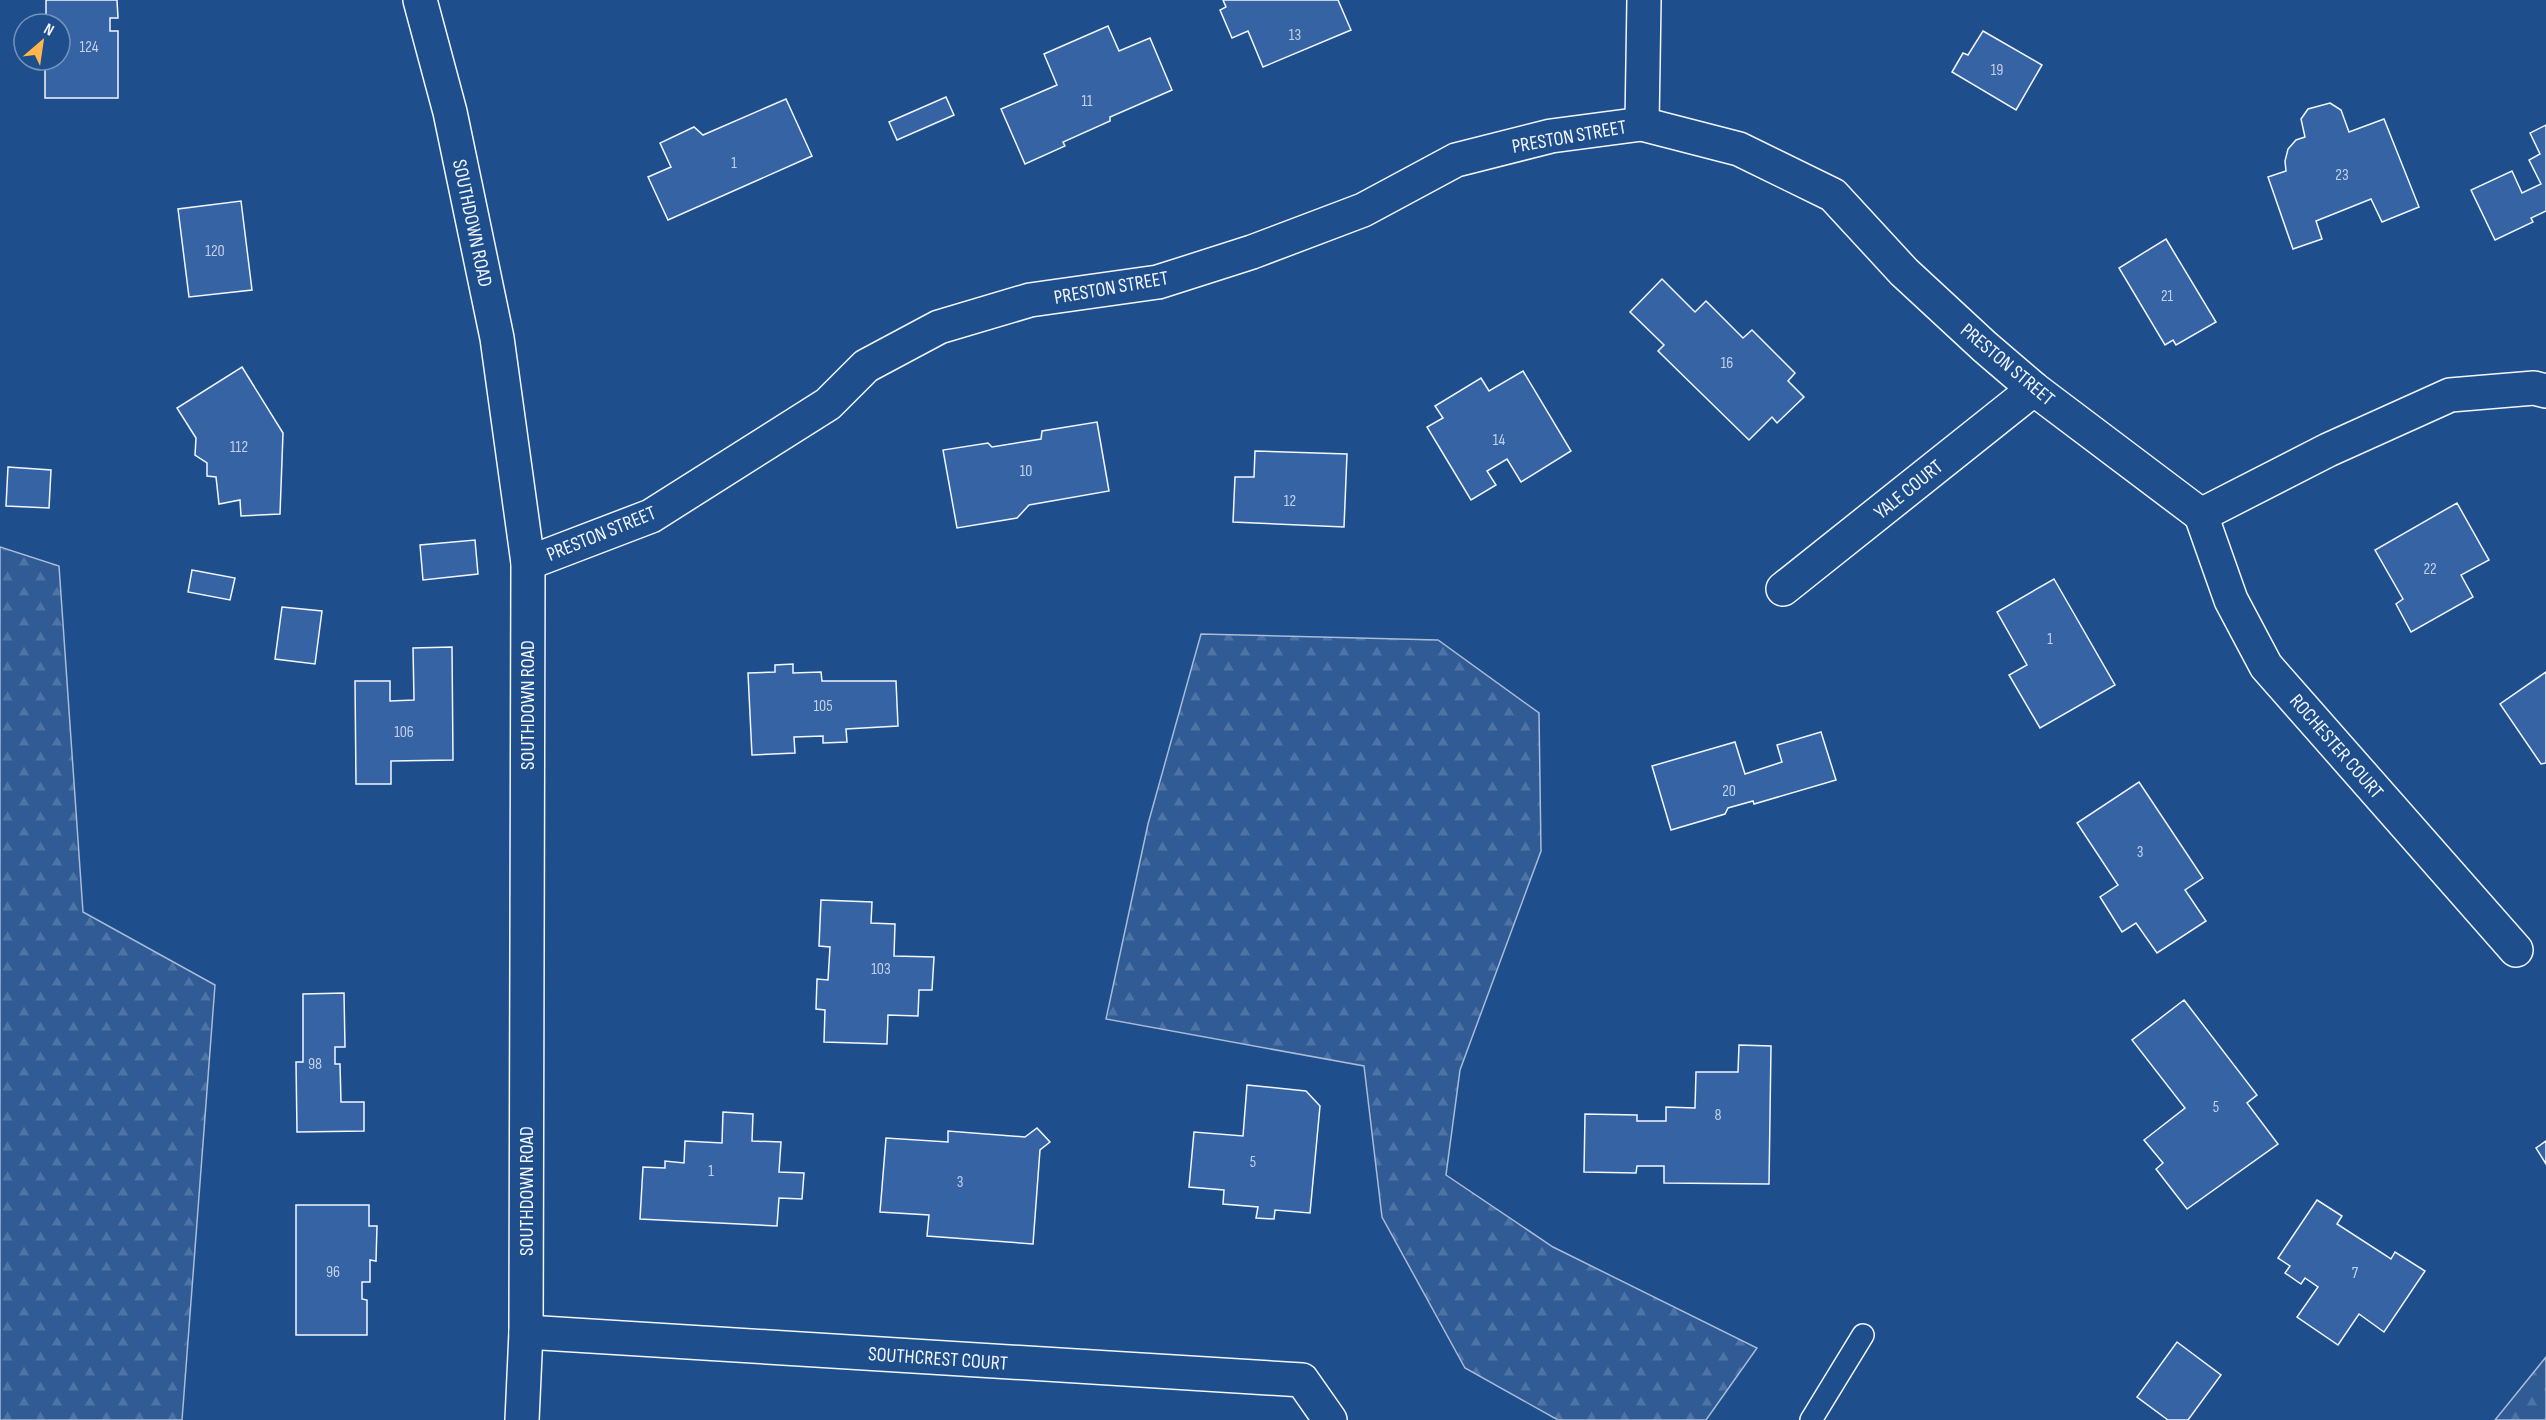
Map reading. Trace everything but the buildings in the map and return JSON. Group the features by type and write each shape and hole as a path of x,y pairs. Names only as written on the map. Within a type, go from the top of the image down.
{"street":[{"name":"SOUTHDOWN ROAD","path":"420,0 450,112 497,338 528,563 526,1332 522,1420"},
{"path":"1642,124 1644,0"},
{"name":"PRESTON STREET","path":"528,563 651,516 828,404 866,366 939,327 1030,300 1158,282 1252,252 1362,210 1456,160 1551,136 1642,124 1739,149 1833,195 1904,273 2034,389 2201,515"},
{"path":"2201,515 2328,450 2450,395 2534,388 2546,391"},
{"name":"YALE COURT","path":"1783,590 2034,389"},
{"name":"ROCHESTER COURT","path":"2201,515 2231,600 2266,666 2516,950"},
{"name":"SOUTHCREST COURT","path":"526,1332 1302,1380 1330,1420"}],"lane":[{"path":"1811,1420 1863,1335"}],"green space":[{"path":"0,547 59,566 83,912 215,985 182,1420 0,1420"},
{"path":"1201,634 1438,640 1539,713 1541,851 1460,1070 1446,1175 1553,1247 1757,1348 1706,1420 1558,1420 1465,1368 1382,1217 1364,1066 1106,1019 1148,824"},
{"path":"2546,1357 2546,1420 2495,1420"}]}
